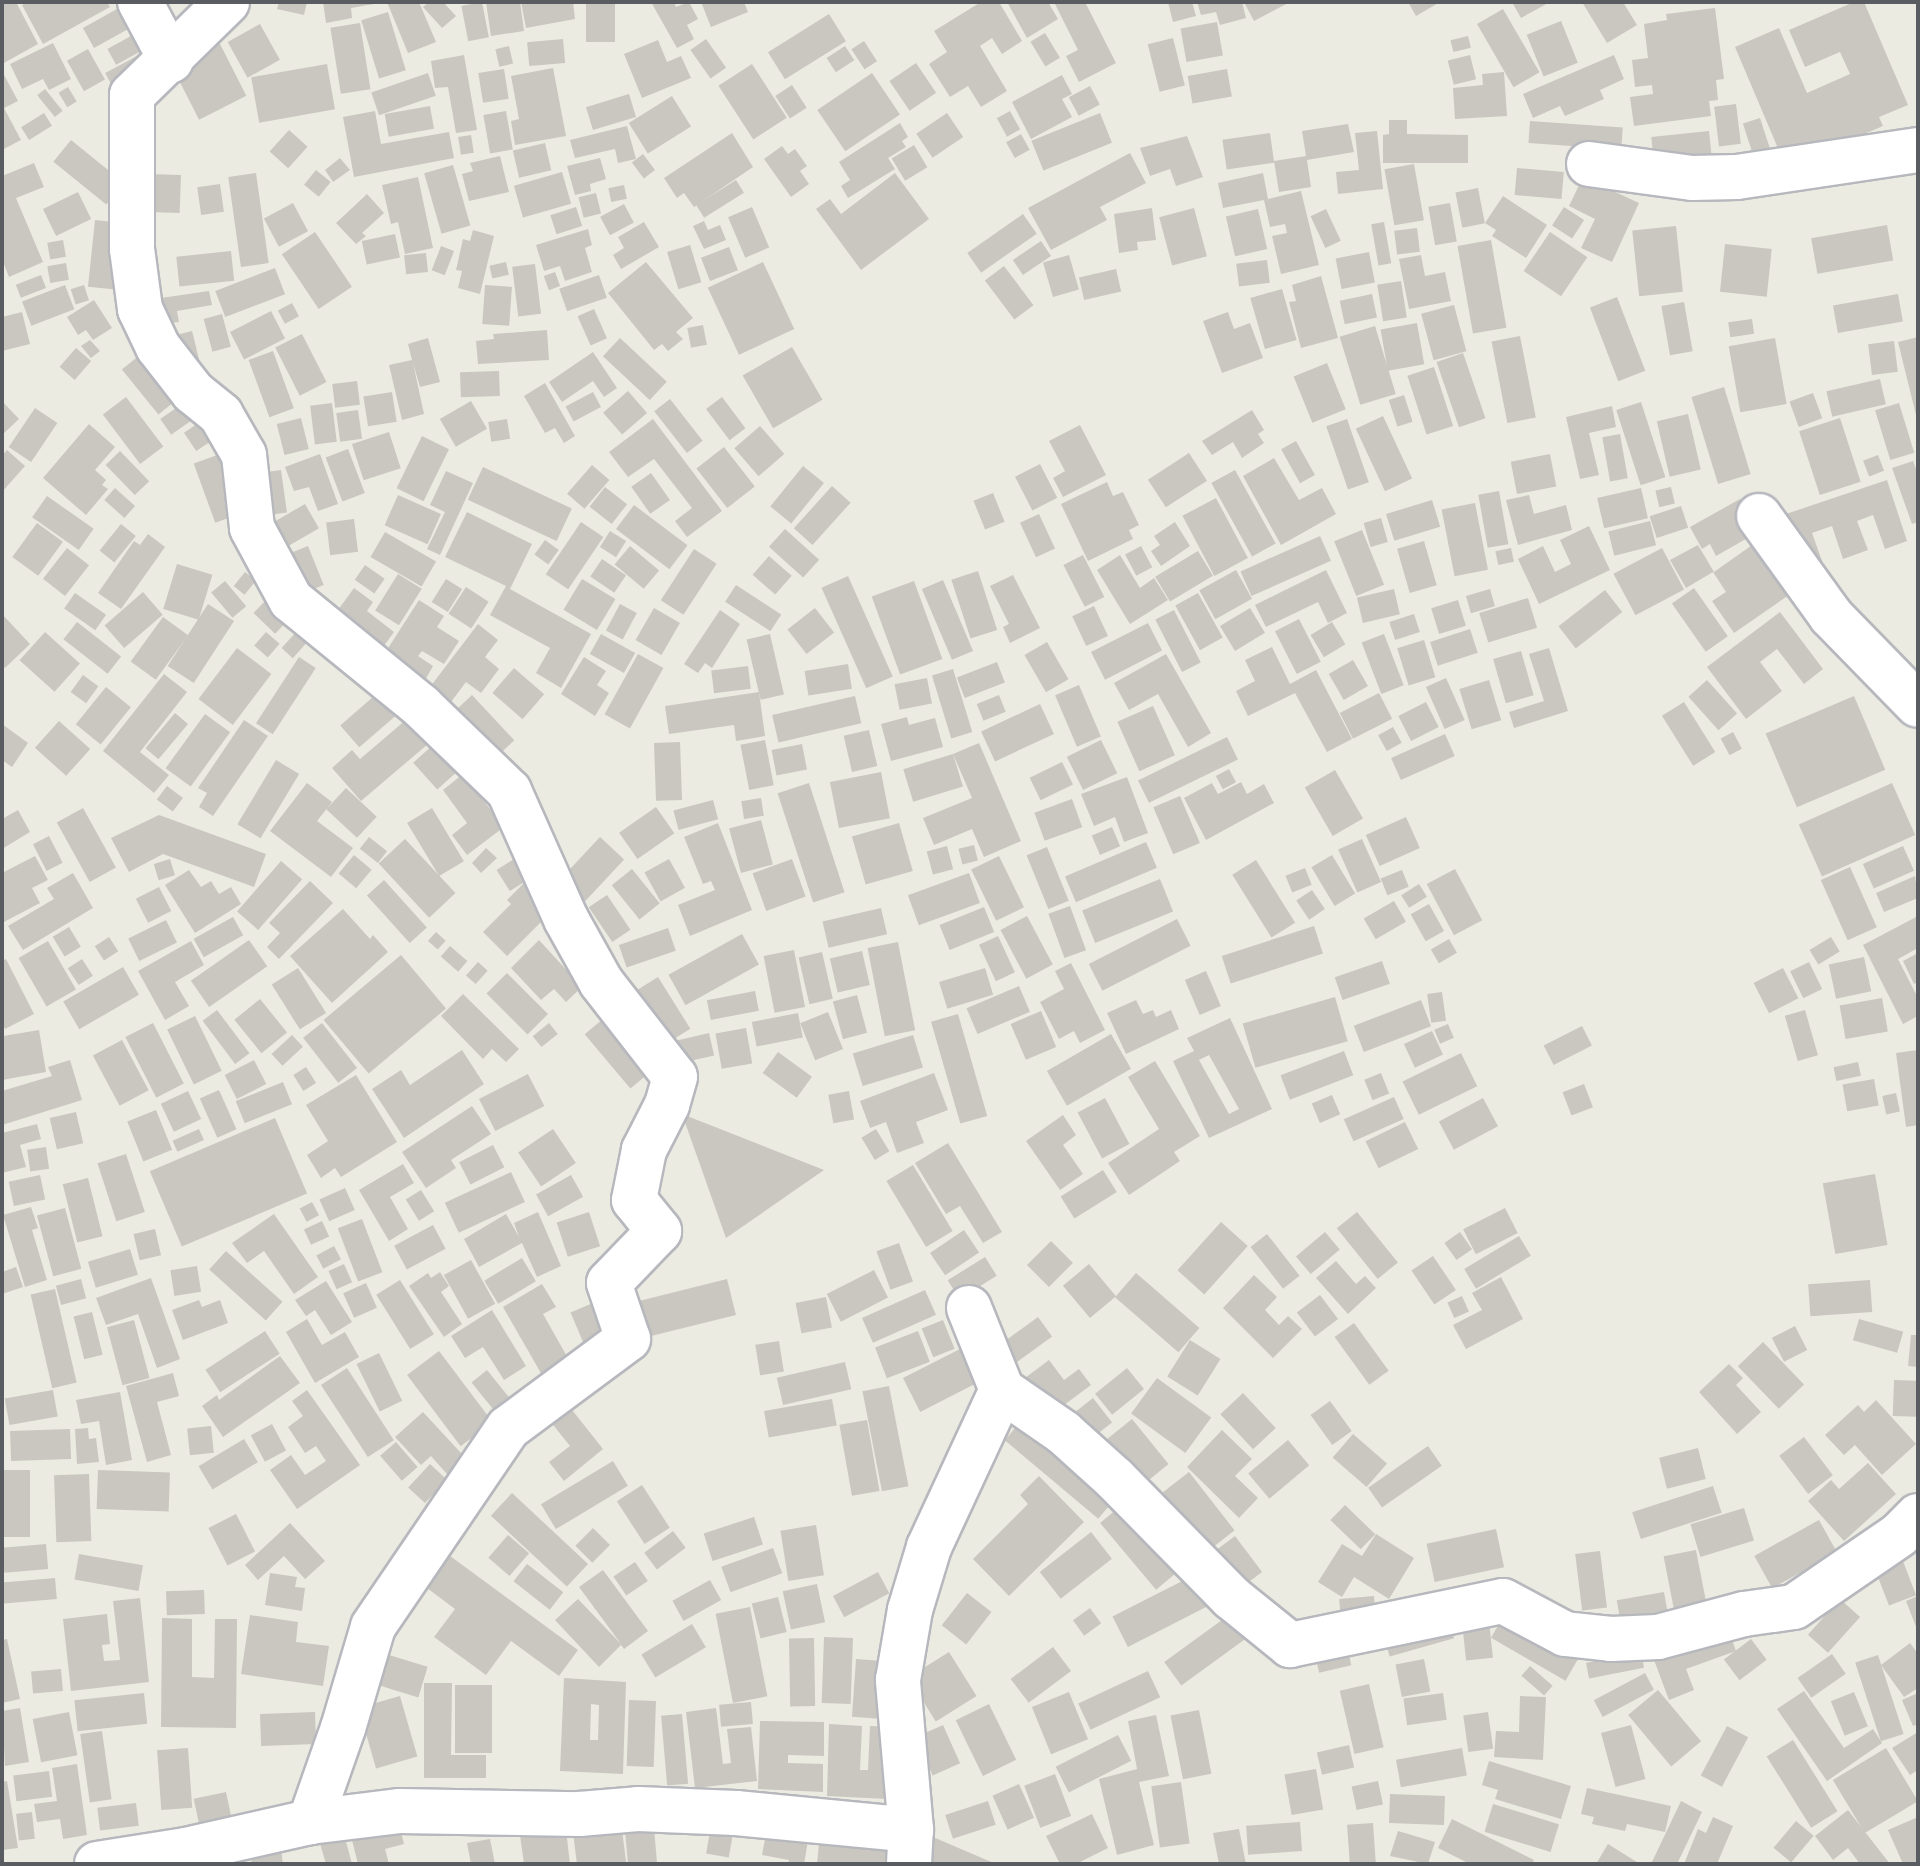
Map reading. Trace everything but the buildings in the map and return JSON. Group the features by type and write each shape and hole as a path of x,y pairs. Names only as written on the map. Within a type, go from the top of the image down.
{"street":[{"path":"140,2 171,60"},
{"path":"227,2 132,95 132,249 140,309 158,347 193,392 221,415 244,455 252,528 291,600 422,707 509,791 566,919 601,982 675,1077 667,1105 644,1150 634,1200 659,1231 609,1283 628,1339 508,1428 373,1627 343,1728 310,1822"},
{"path":"1589,164 1692,178 1737,177 1918,150"},
{"path":"1759,516 1831,616 1918,705"},
{"path":"969,1308 1002,1390 1064,1433 1114,1478 1232,1598 1290,1645 1503,1601 1565,1634 1611,1639 1658,1637 1744,1614 1794,1607 1899,1535 1918,1516"},
{"path":"97,1864 186,1850 310,1822 400,1811 579,1814 638,1809 736,1813 910,1847 898,1680 910,1610 929,1547 1002,1390"}]}
